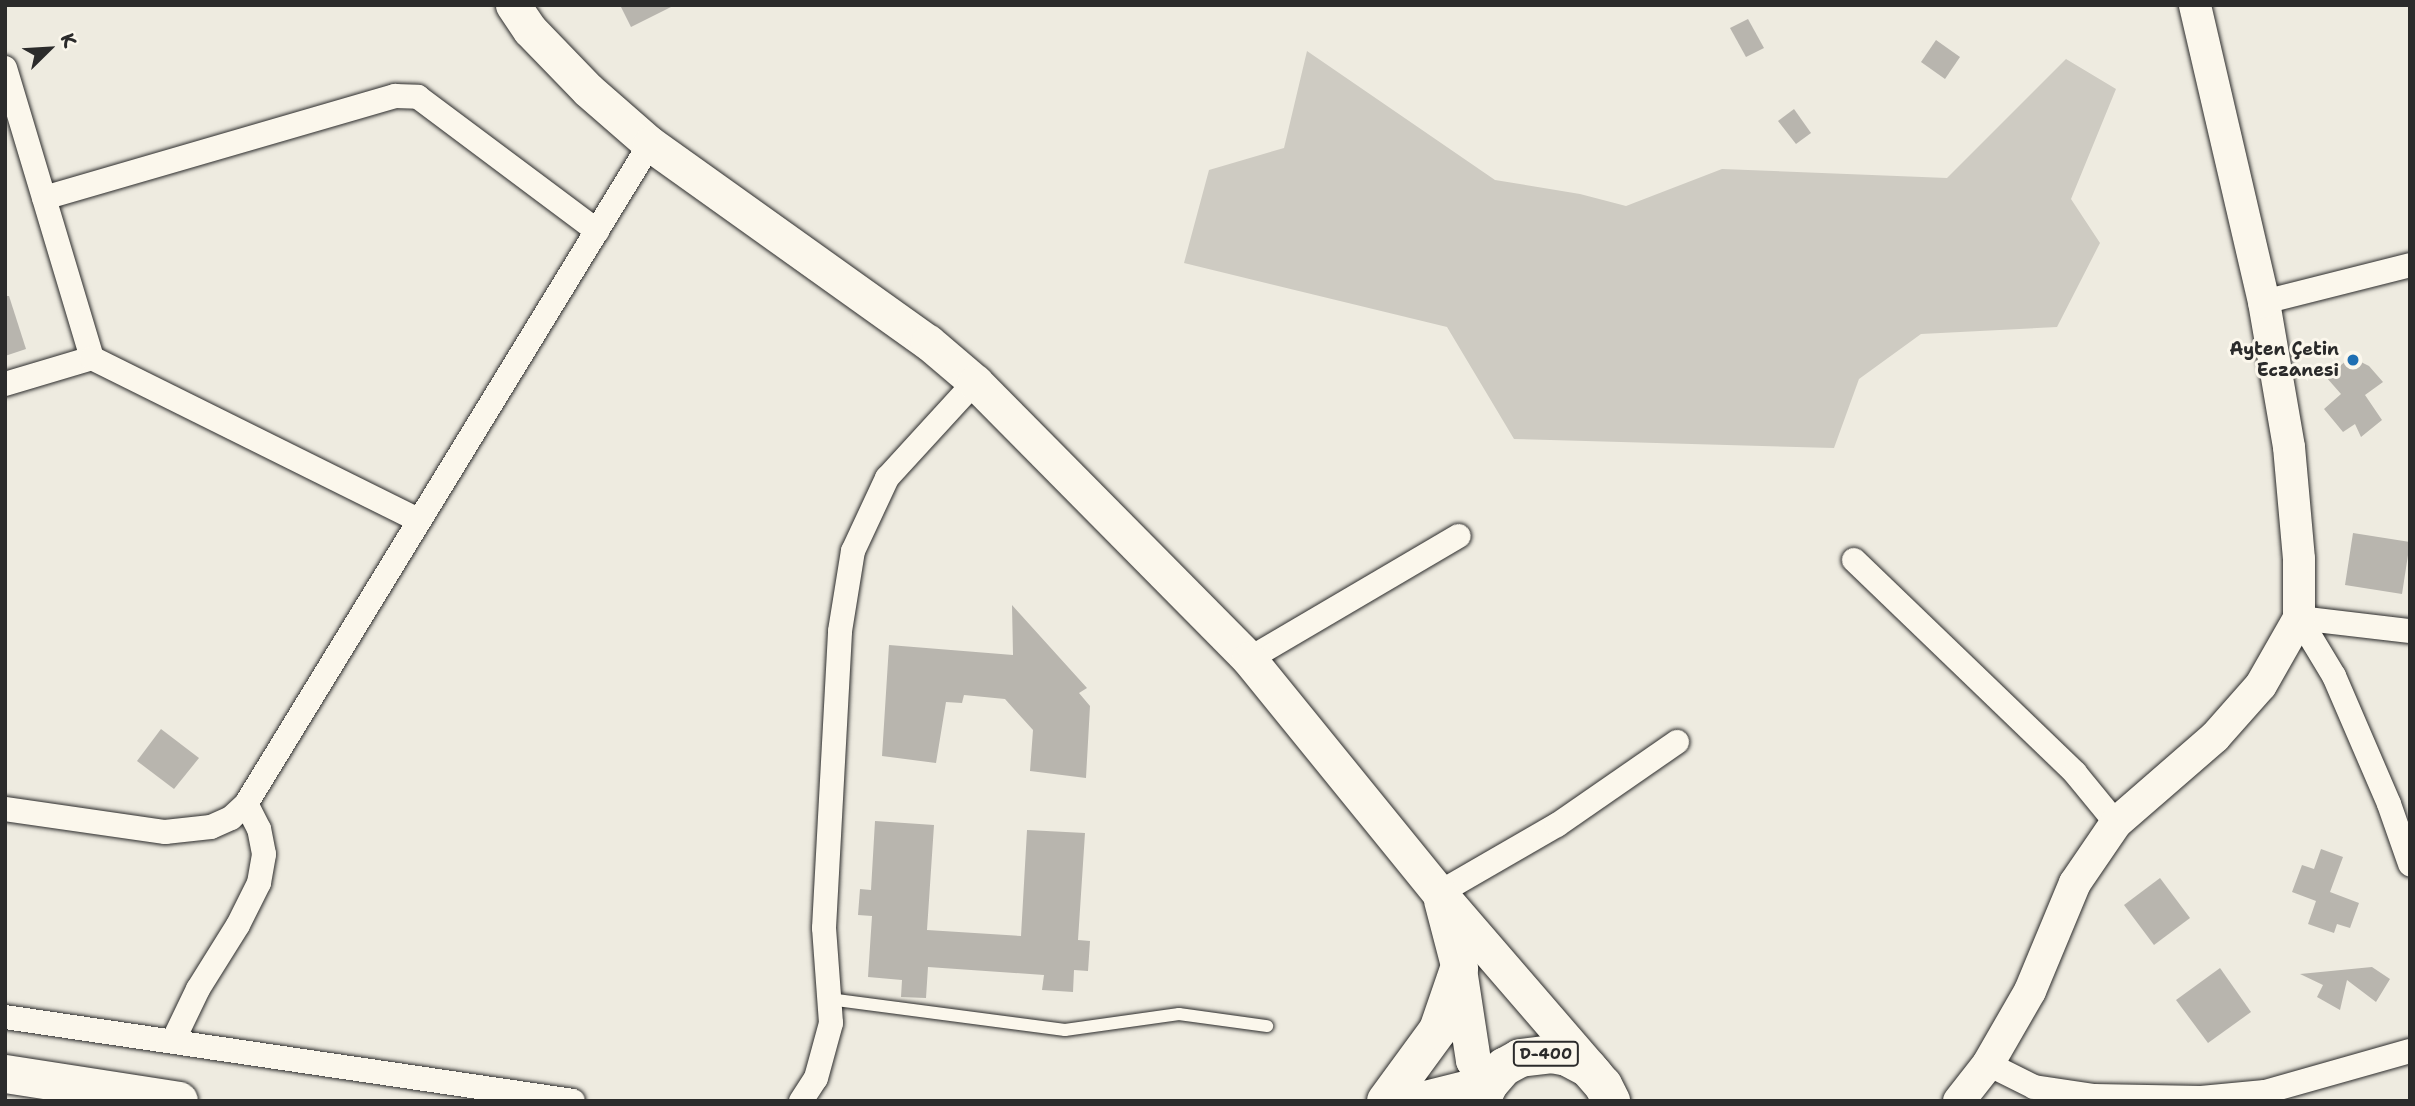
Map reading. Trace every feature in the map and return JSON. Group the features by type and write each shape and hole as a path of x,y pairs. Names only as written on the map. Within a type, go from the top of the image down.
{"highway":[{"path":"1386,1101 1438,1030 1459,968"},
{"name":"D-400","path":"1422,1101 1485,1092 1504,1067 1520,1058 1552,1054 1588,1068 1611,1095"},
{"path":"5,1074 179,1101"}],"main road":[{"path":"513,5 530,30 588,90 650,144 928,342 975,382 1249,659 1439,893 1611,1095"},
{"path":"1439,893 1459,968 1473,1060 1485,1092"}],"street":[{"path":"1959,1101 1989,1064 2030,991 2075,883 2116,823 2215,737 2262,685 2299,618 2299,559 2290,447 2264,302 2195,5"},
{"path":"5,68 92,358"},
{"path":"44,198 396,96 418,97 597,231"},
{"path":"5,809 165,832 211,827 231,818 246,804 650,144"},
{"path":"2264,302 2410,265"},
{"path":"5,384 92,358 418,520"},
{"path":"801,1101 819,1069 831,1023 824,929 840,631 853,551 887,478 975,382"},
{"path":"1249,659 1459,536"},
{"path":"1854,560 2075,773 2116,823"},
{"path":"2299,618 2410,631"},
{"path":"2299,618 2334,676 2389,804 2410,864"},
{"path":"1439,893 1557,825 1677,742"},
{"path":"173,1041 198,989 238,925 259,883 264,854 259,829 246,804"},
{"path":"5,1017 573,1101"},
{"path":"1989,1064 2034,1087 2094,1096 2201,1098 2264,1092 2410,1051"}],"lane":[{"path":"829,999 1065,1030 1179,1014 1267,1026"}],"shaded area":[{"path":"1307,51 1495,180 1580,194 1626,206 1722,169 1947,178 2066,59 2116,89 2071,199 2100,243 2057,327 1921,334 1859,379 1834,448 1514,439 1447,327 1184,263 1209,170 1284,148"}],"building":[{"path":"620,5 675,5 631,27"},
{"path":"1748,19 1764,48 1746,57 1730,28"},
{"path":"1936,40 1960,57 1945,79 1921,62"},
{"path":"1794,109 1811,133 1796,144 1778,121"},
{"path":"5,296 9,296 26,349 5,356"},
{"path":"2351,357 2369,366 2383,382 2365,395 2382,420 2361,437 2355,424 2343,432 2324,409 2341,394 2326,377"},
{"path":"2353,533 2410,542 2402,594 2345,585"},
{"path":"1012,605 1087,688 1079,693 1090,706 1086,778 1030,771 1033,730 1005,699 964,695 962,703 946,702 936,763 882,756 889,645 1013,655"},
{"path":"161,729 199,758 174,789 137,761"},
{"path":"875,821 934,825 927,930 1021,936 1027,830 1085,833 1078,940 1090,941 1088,971 1074,970 1073,992 1042,990 1044,975 928,967 926,998 901,997 902,980 868,977 872,916 858,915 860,889 871,890"},
{"path":"2321,849 2343,857 2330,892 2359,903 2350,928 2337,924 2334,933 2308,924 2316,901 2292,892 2302,865 2314,869"},
{"path":"2160,878 2190,918 2154,945 2124,905"},
{"path":"2372,967 2390,979 2376,1002 2347,980 2340,1010 2317,997 2323,985 2300,974"},
{"path":"2220,968 2251,1012 2208,1043 2176,1000"}],"place":[{"name":"Ayten Çetin Eczanesi","path":"2353,360"}]}
